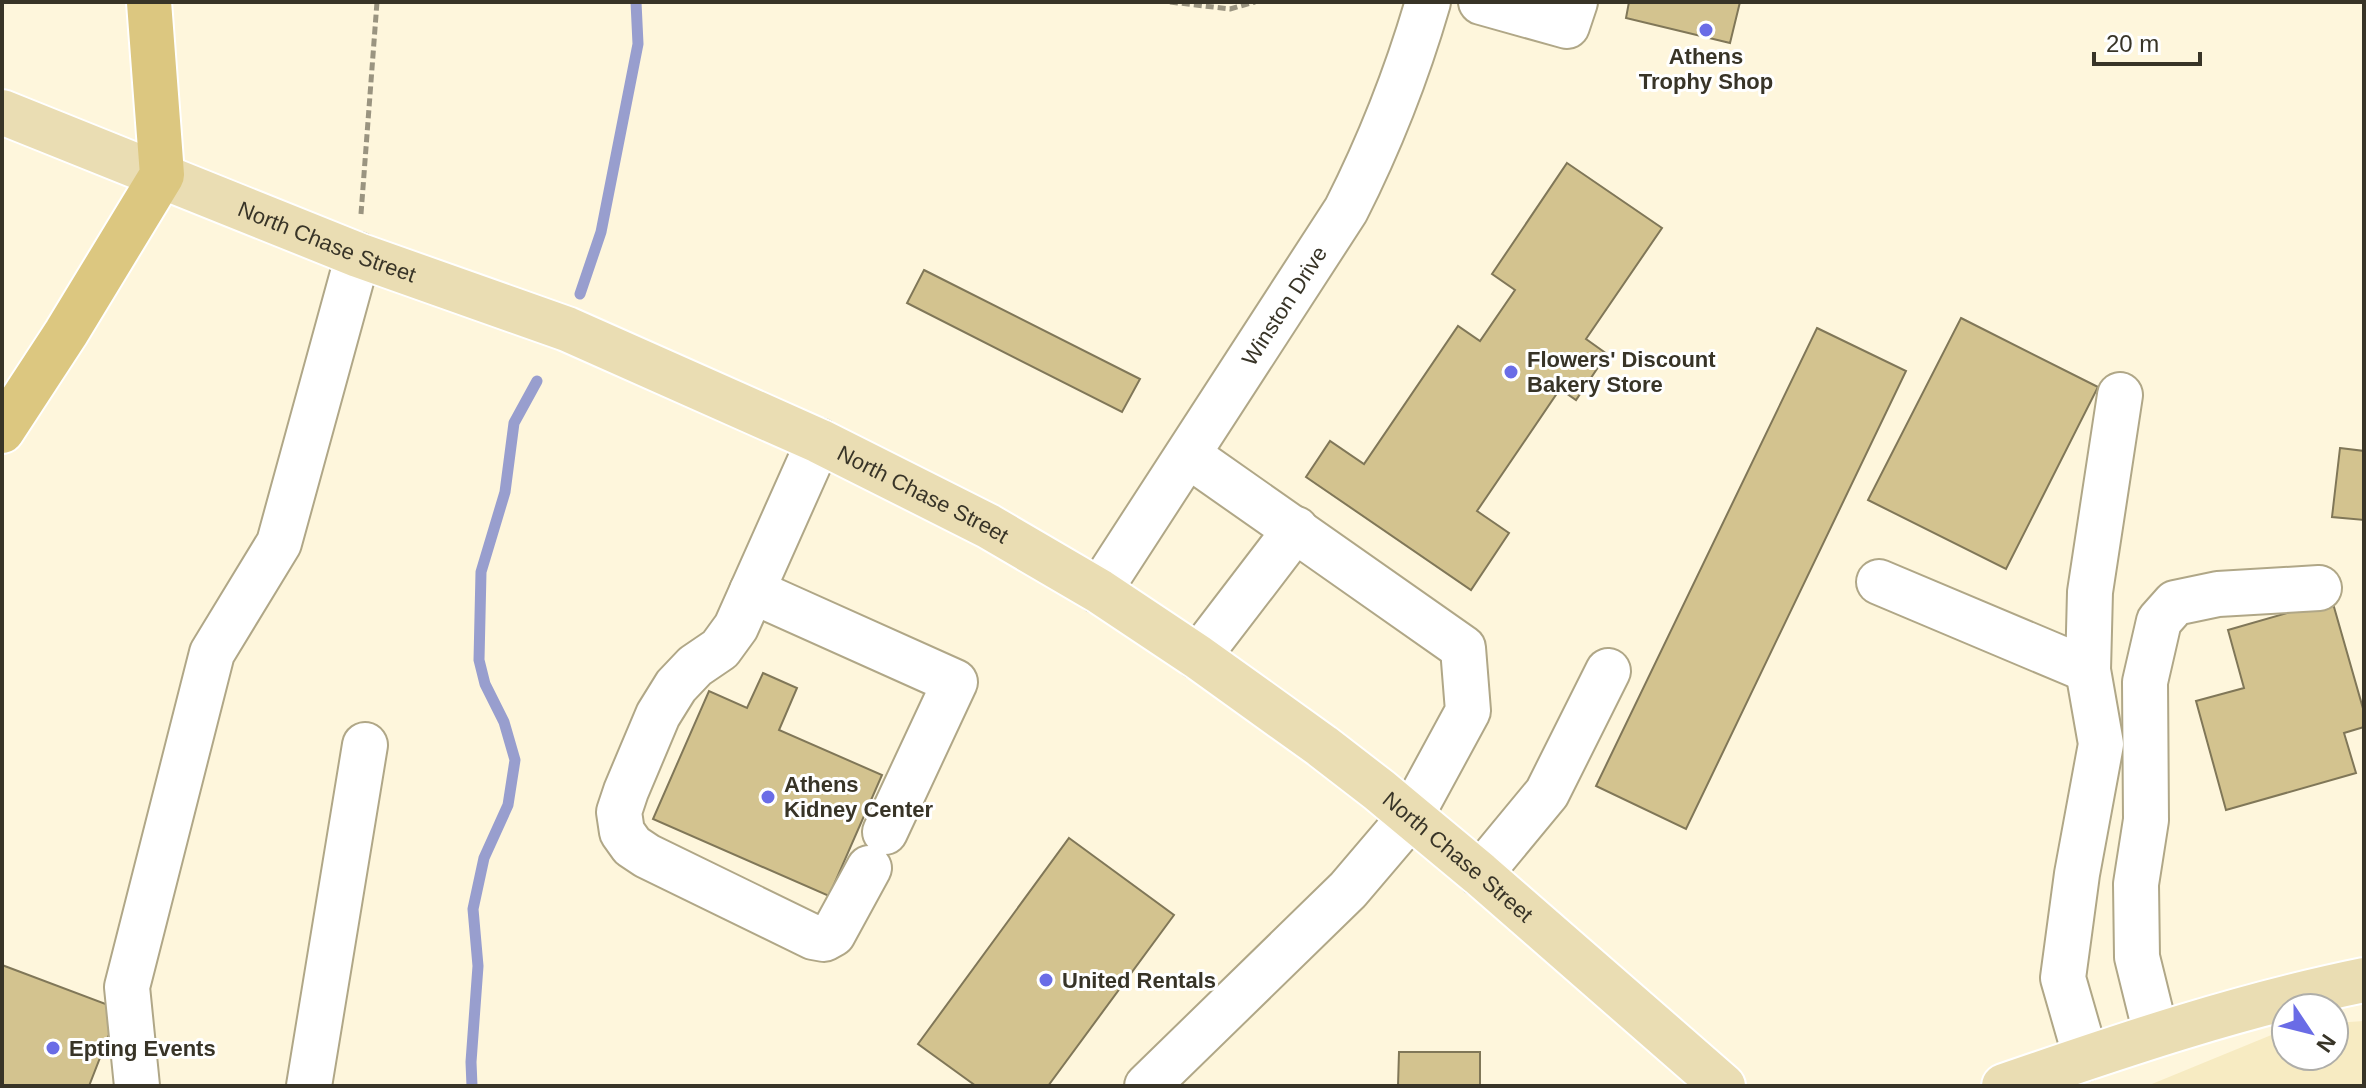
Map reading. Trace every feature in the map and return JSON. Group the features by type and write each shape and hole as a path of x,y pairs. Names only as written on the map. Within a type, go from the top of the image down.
{"highway":[{"path":"2,431 162,175 149,2"}],"main road":[{"name":"North Chase Street","path":"2,112 358,255 567,329 819,441 988,526 1099,591 1322,746 1480,874 1723,1086"},
{"path":"2004,1086 2156,1034 2284,996 2364,980"}],"street":[{"path":"1481,2 1567,26 1575,2"},
{"name":"Winston Drive","path":"1099,591 1346,210 1373,158 1396,99 1417,6"},
{"path":"137,1086 127,987 212,653 279,543 358,255"},
{"path":"2086,1058 2063,978 2077,874 2101,744 2088,670 2090,592 2120,395"},
{"path":"752,591 955,682 841,925 824,939 813,937 647,856 632,846 622,832 619,812 658,715 676,686 695,666 720,649 736,627 752,591 819,441"},
{"path":"1147,1086 1348,890 1411,816 1468,711 1463,648 1188,455"},
{"path":"1198,657 1296,529"},
{"path":"1879,582 2088,670"},
{"path":"2156,1034 2137,957 2136,884 2146,820 2145,682 2159,621 2175,603 2218,594 2319,588"},
{"path":"1480,874 1547,793 1608,671"},
{"path":"309,1086 365,745"}],"path":[{"path":"358,255 377,2"},
{"path":"1170,2 1230,9 1255,2"}],"shaded area":[{"path":"2364,1021 2364,1086 2147,1086 2270,1036 2270,1072 2350,1072 2350,1022"}],"building":[{"name":"Athens Trophy Shop","path":"1629,2 1740,2 1730,43 1626,18"},
{"name":"Flowers' Discount Bakery Store","path":"1567,163 1662,228 1586,339 1607,354 1576,400 1560,389 1477,511 1509,533 1471,590 1306,477 1330,441 1364,464 1458,326 1480,341 1515,290 1492,274"},
{"path":"924,270 1140,379 1122,412 907,303"},
{"path":"1961,318 2098,387 2006,569 1868,500"},
{"path":"1817,328 1906,371 1686,829 1596,786"},
{"path":"2340,448 2364,451 2364,520 2332,517"},
{"path":"2332,600 2364,712 2364,727 2344,733 2356,773 2226,810 2196,701 2244,688 2228,630"},
{"name":"Athens Kidney Center","path":"763,673 797,688 779,730 882,775 829,896 653,819 709,691 747,708"},
{"name":"United Rentals","path":"1069,838 1174,915 1048,1086 976,1086 918,1044"},
{"name":"Epting Events","path":"2,965 119,1009 89,1086 2,1086"},
{"path":"1399,1052 1480,1052 1480,1086 1398,1086"}],"waterway":[{"path":"580,294 601,232 638,44 636,2"},
{"path":"472,1086 478,966 473,909 484,858 508,805 515,760 504,722 485,684 479,660 481,572 505,492 514,423 537,381"}],"place":[{"name":"Athens Trophy Shop","path":"1706,30"},
{"name":"Flowers' Discount Bakery Store","path":"1511,372"},
{"name":"Athens Kidney Center","path":"768,797"},
{"name":"United Rentals","path":"1046,980"},
{"name":"Epting Events","path":"53,1048"}]}
